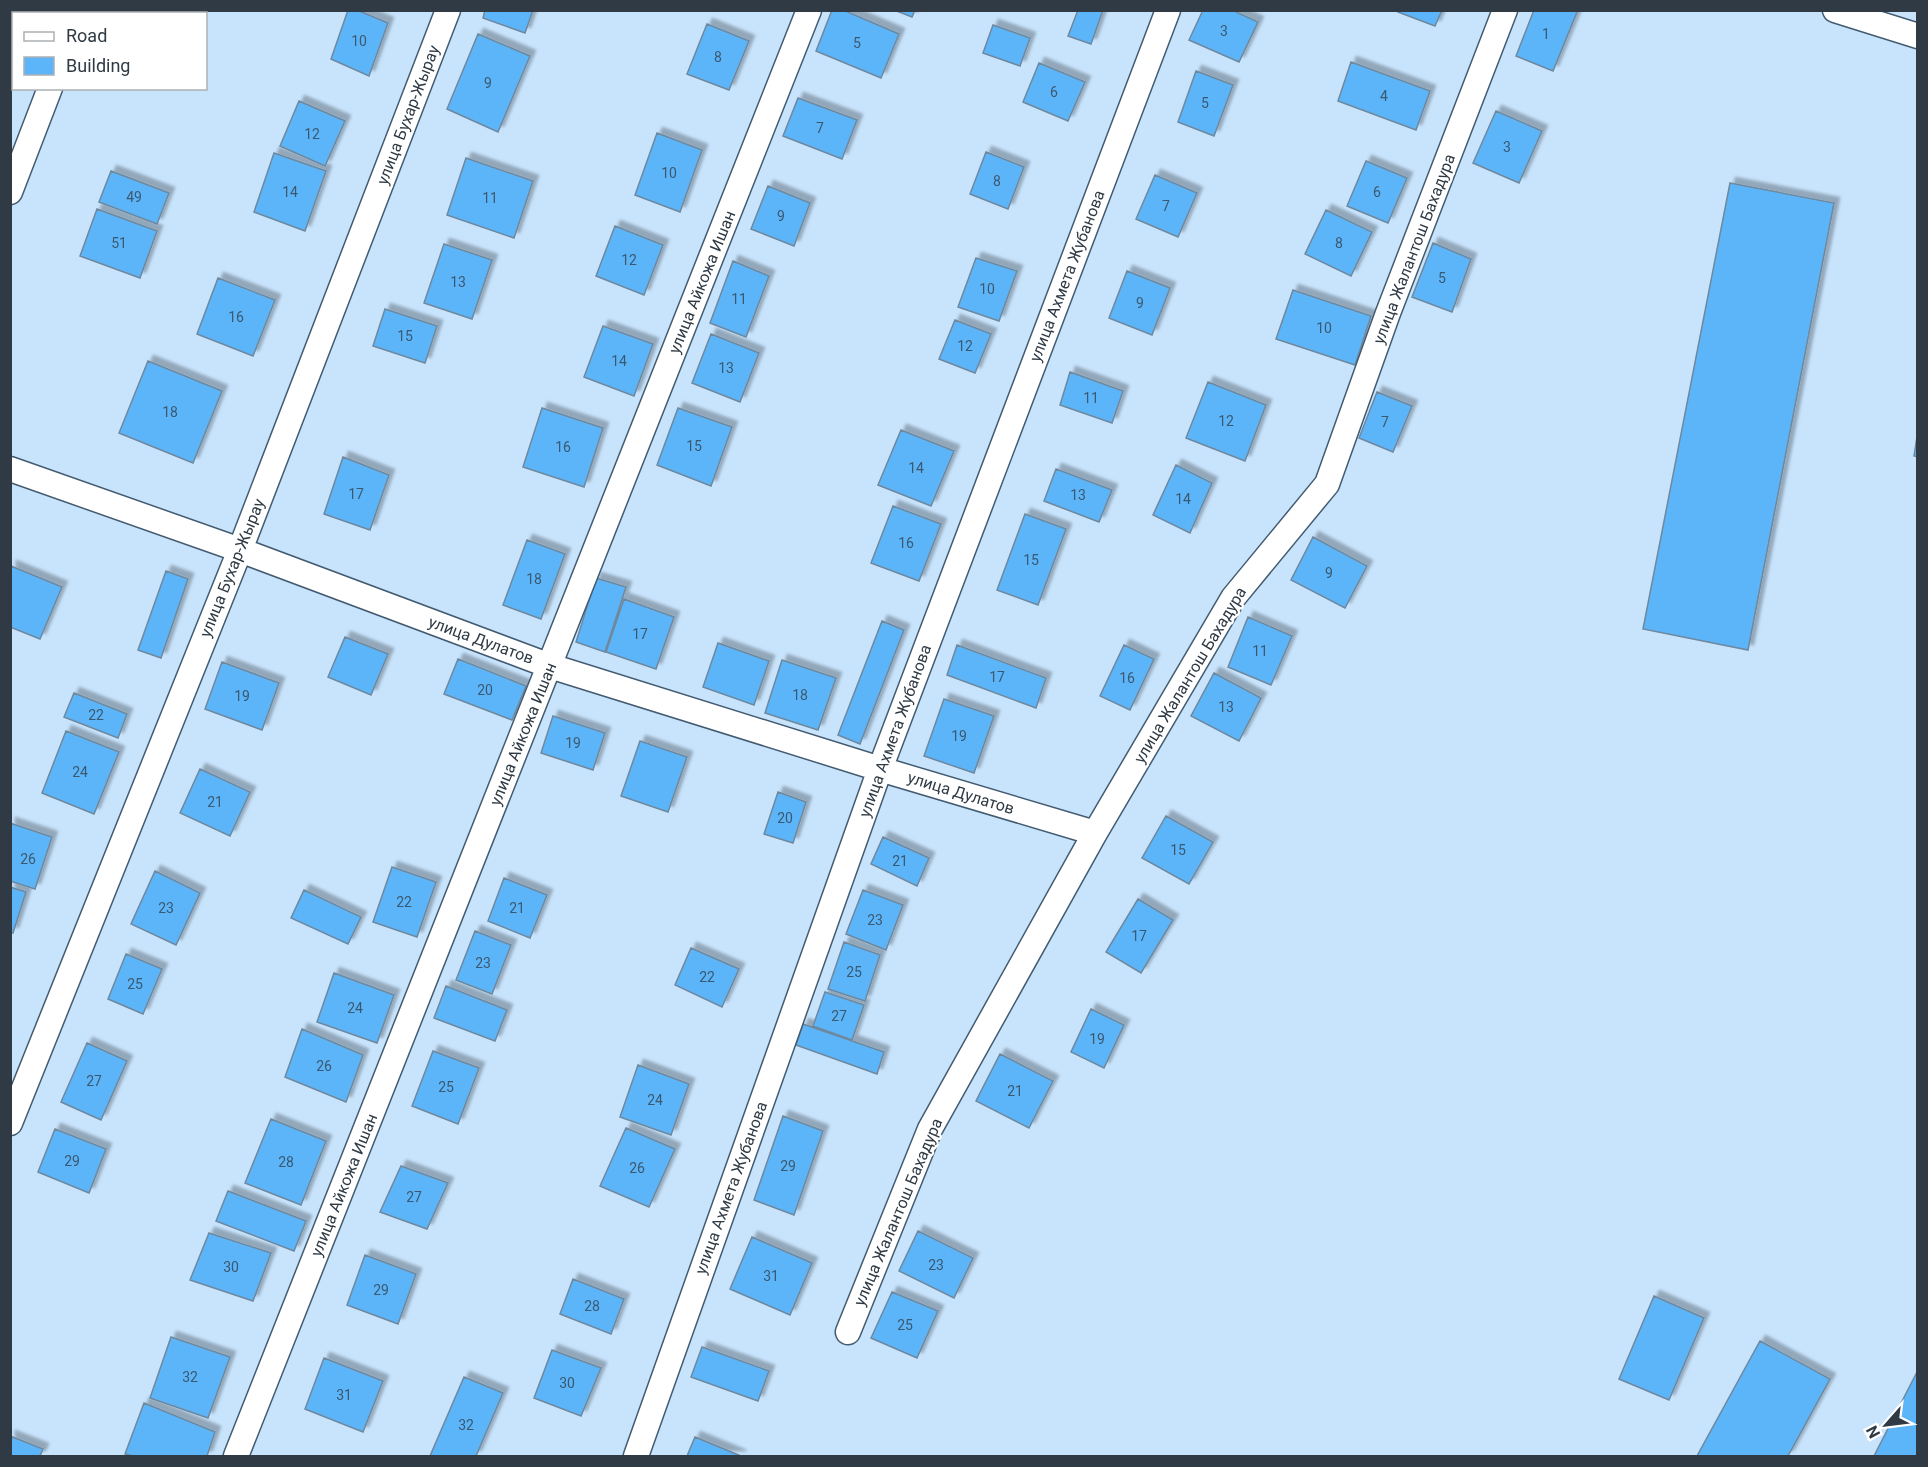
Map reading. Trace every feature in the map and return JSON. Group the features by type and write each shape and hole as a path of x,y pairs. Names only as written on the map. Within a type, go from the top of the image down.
{"street":[{"name":"улица Бухар-Жырау","path":"10,1123 240,550 448,10"},
{"name":"улица Айкожа Ишан","path":"236,1456 809,10"},
{"name":"улица Ахмета Жубанова","path":"636,1456 880,769 1168,10"},
{"name":"улица Жалантош Бахадура","path":"848,1332 930,1129 1095,833 1233,598 1327,484 1388,313 1505,10"},
{"path":"1834,10 1917,36"},
{"path":"10,192 49,90"},
{"name":"улица Дулатов","path":"10,469 240,550 550,666 1095,833"}],"building":[{"path":"348,10 357,10 388,23 369,76 331,59"},
{"path":"485,10 533,10 525,33 483,18"},
{"path":"832,10 843,10 899,34 881,78 816,51"},
{"path":"894,10 915,10 912,17"},
{"path":"1078,10 1103,10 1091,44 1068,36"},
{"path":"1203,10 1232,10 1258,22 1239,62 1189,40"},
{"path":"1399,10 1442,10 1435,26 1398,12"},
{"path":"1534,10 1573,10 1577,12 1553,71 1516,56"},
{"path":"707,24 749,41 729,90 687,74"},
{"path":"993,25 1030,38 1020,66 983,53"},
{"path":"478,34 530,56 498,132 447,109"},
{"path":"1351,62 1430,91 1416,130 1338,101"},
{"path":"1039,63 1085,82 1068,121 1023,102"},
{"path":"1196,71 1233,85 1214,136 1178,122"},
{"path":"798,98 857,120 842,159 783,136"},
{"path":"299,101 345,121 325,166 280,146"},
{"path":"1496,111 1542,131 1519,183 1473,163"},
{"path":"657,133 702,150 680,212 635,195"},
{"path":"986,152 1024,167 1008,209 970,194"},
{"path":"274,153 326,171 305,231 254,212"},
{"path":"466,158 533,181 514,238 447,215"},
{"path":"1366,161 1407,178 1388,223 1347,206"},
{"path":"111,171 169,193 157,224 99,202"},
{"path":"1155,175 1197,193 1178,237 1136,219"},
{"path":"1730,183 1834,203 1748,650 1643,629"},
{"path":"768,186 810,203 794,246 751,229"},
{"path":"97,209 157,231 140,278 80,256"},
{"path":"1326,210 1372,232 1351,276 1305,254"},
{"path":"615,226 663,245 644,295 596,276"},
{"path":"1433,243 1471,259 1452,312 1412,297"},
{"path":"444,244 492,260 472,319 424,303"},
{"path":"976,258 1017,271 999,321 958,307"},
{"path":"733,261 769,276 746,337 710,323"},
{"path":"1127,271 1170,288 1152,335 1109,318"},
{"path":"218,278 275,300 253,356 197,334"},
{"path":"1293,290 1371,316 1355,365 1276,339"},
{"path":"385,309 437,326 425,363 373,346"},
{"path":"955,320 991,334 975,373 939,359"},
{"path":"603,326 653,344 634,396 584,377"},
{"path":"711,334 759,353 740,402 692,383"},
{"path":"148,361 222,391 193,463 119,433"},
{"path":"1070,372 1123,391 1112,423 1060,405"},
{"path":"1208,382 1266,405 1245,461 1186,438"},
{"path":"1377,392 1412,406 1393,452 1359,438"},
{"path":"542,408 603,428 584,487 523,467"},
{"path":"678,408 732,427 711,486 657,465"},
{"path":"901,430 954,451 931,506 878,485"},
{"path":"1918,430 1918,457 1914,456"},
{"path":"343,457 389,475 370,530 324,514"},
{"path":"1176,465 1212,483 1190,533 1153,515"},
{"path":"1056,469 1112,490 1099,522 1044,501"},
{"path":"893,506 941,524 919,581 871,563"},
{"path":"1025,514 1066,529 1038,605 997,590"},
{"path":"1313,537 1367,566 1345,608 1291,580"},
{"path":"527,540 565,554 541,619 503,605"},
{"path":"11,566 62,587 40,639 10,627"},
{"path":"166,571 188,579 161,658 138,650"},
{"path":"596,578 626,587 605,652 576,642"},
{"path":"624,599 674,617 656,669 606,652"},
{"path":"1248,617 1292,636 1271,685 1228,667"},
{"path":"882,621 904,630 860,744 838,735"},
{"path":"345,637 388,654 371,695 328,677"},
{"path":"718,643 769,661 754,705 703,687"},
{"path":"957,645 1046,678 1036,708 947,675"},
{"path":"1124,645 1154,659 1130,710 1100,696"},
{"path":"458,659 526,686 512,720 444,694"},
{"path":"782,660 836,678 818,730 765,713"},
{"path":"222,662 279,683 262,730 205,709"},
{"path":"1214,673 1261,698 1239,741 1191,716"},
{"path":"74,693 127,714 118,738 64,717"},
{"path":"944,699 994,716 974,773 924,756"},
{"path":"553,716 605,733 593,770 541,753"},
{"path":"66,731 119,752 94,814 42,793"},
{"path":"640,741 687,757 668,812 621,796"},
{"path":"200,769 250,792 230,836 180,813"},
{"path":"778,792 806,802 793,843 764,834"},
{"path":"1166,816 1213,842 1189,884 1142,858"},
{"path":"10,823 52,837 35,889 10,881"},
{"path":"883,837 929,858 917,886 871,864"},
{"path":"392,867 436,882 417,937 373,922"},
{"path":"155,871 200,893 176,945 131,924"},
{"path":"504,878 547,895 530,938 488,921"},
{"path":"10,887 26,892 13,933 10,932"},
{"path":"304,890 361,917 348,944 291,918"},
{"path":"863,890 903,905 886,950 846,934"},
{"path":"1138,899 1173,920 1141,973 1106,952"},
{"path":"475,931 511,945 492,994 456,980"},
{"path":"844,942 880,955 865,1001 828,989"},
{"path":"691,948 739,969 722,1007 675,985"},
{"path":"126,954 162,969 143,1014 108,999"},
{"path":"334,973 394,995 377,1043 317,1022"},
{"path":"446,986 507,1010 495,1041 434,1018"},
{"path":"825,992 864,1005 852,1040 813,1026"},
{"path":"1091,1009 1124,1025 1104,1068 1071,1052"},
{"path":"803,1024 884,1052 877,1074 796,1045"},
{"path":"302,1029 363,1055 346,1102 285,1077"},
{"path":"87,1043 127,1061 101,1120 61,1102"},
{"path":"433,1051 479,1068 458,1124 412,1106"},
{"path":"1000,1054 1053,1081 1029,1128 976,1101"},
{"path":"638,1065 689,1084 671,1135 620,1117"},
{"path":"783,1116 823,1131 794,1215 754,1200"},
{"path":"271,1119 326,1141 301,1205 245,1183"},
{"path":"626,1128 675,1149 649,1207 600,1186"},
{"path":"55,1129 106,1149 89,1193 38,1172"},
{"path":"401,1166 448,1183 427,1229 380,1212"},
{"path":"228,1191 306,1221 294,1251 216,1221"},
{"path":"918,1231 973,1258 954,1298 899,1271"},
{"path":"209,1233 271,1253 253,1301 190,1280"},
{"path":"752,1237 812,1263 790,1315 730,1289"},
{"path":"365,1255 416,1274 398,1324 347,1305"},
{"path":"573,1279 624,1299 611,1334 560,1314"},
{"path":"892,1292 938,1311 917,1358 871,1338"},
{"path":"1654,1296 1704,1318 1669,1400 1619,1379"},
{"path":"171,1337 230,1357 208,1418 150,1398"},
{"path":"1760,1341 1830,1379 1788,1456 1697,1456"},
{"path":"702,1347 769,1371 758,1401 691,1377"},
{"path":"552,1350 601,1368 581,1416 534,1398"},
{"path":"324,1358 383,1381 363,1432 305,1409"},
{"path":"1918,1370 1918,1456 1874,1456"},
{"path":"464,1377 503,1393 476,1456 430,1456"},
{"path":"144,1403 215,1432 207,1456 133,1456 125,1454"},
{"path":"10,1436 43,1449 40,1456 10,1456"},
{"path":"695,1437 741,1456 687,1456"}]}
